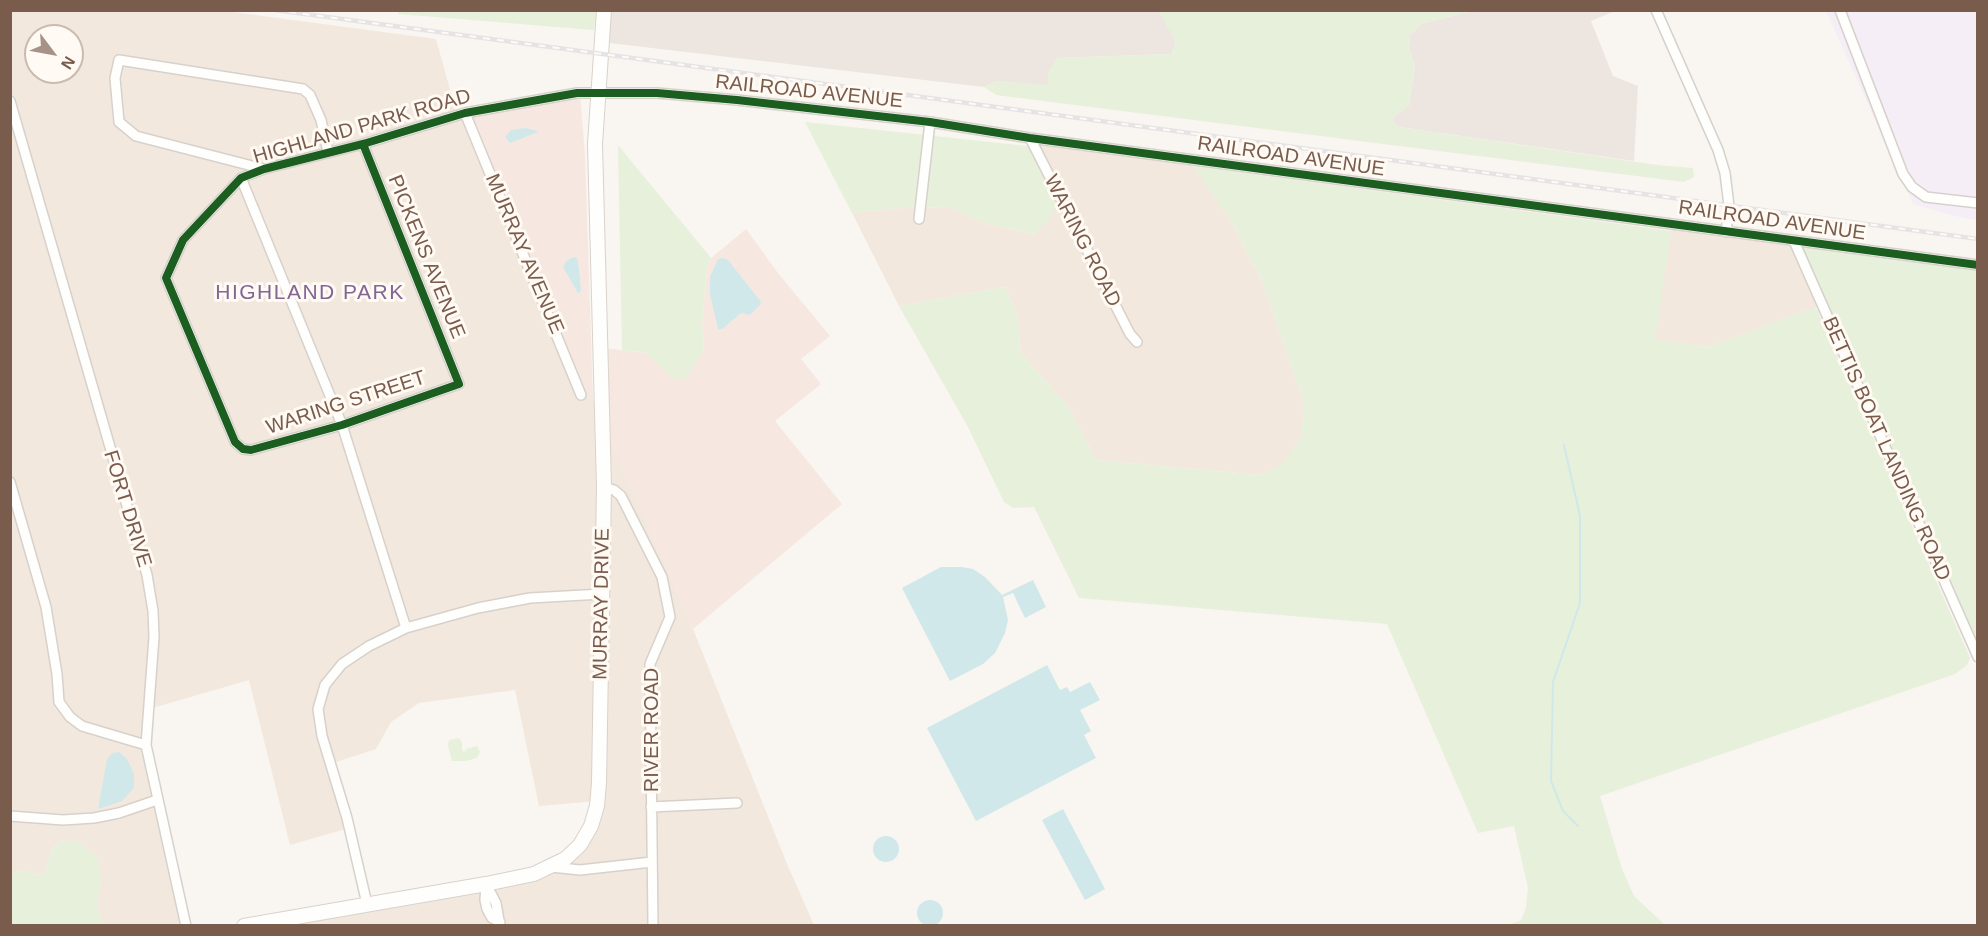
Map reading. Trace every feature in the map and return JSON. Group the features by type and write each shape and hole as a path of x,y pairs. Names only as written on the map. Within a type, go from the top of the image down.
{"street":[{"name":"MURRAY DRIVE","path":"244,926 534,874 565,859 580,845 591,826 597,806 604,487 596,144 604,10"},
{"path":"1656,10 1718,150 1725,173 1729,206 1726,232"},
{"path":"1840,10 1904,174 1912,187 1926,196 1977,203"},
{"path":"264,169 136,136 119,122 115,78 118,60 303,89 310,95 321,120 328,152"},
{"name":"HIGHLAND PARK ROAD","path":"241,178 264,169 363,144 465,113 542,98 577,93 598,93"},
{"name":"RAILROAD AVENUE","path":"598,93 657,93 725,99 930,123 1977,265"},
{"name":"FORT DRIVE","path":"10,101 147,575 153,611 154,637 146,745 186,926"},
{"name":"MURRAY AVENUE","path":"465,113 581,395"},
{"path":"919,219 930,123"},
{"name":"WARING ROAD","path":"1030,138 1130,334 1137,342"},
{"name":"PICKENS AVENUE","path":"363,144 459,384"},
{"path":"241,178 342,425 406,628"},
{"name":"WARING STREET","path":"241,178 183,240 166,278 235,442 243,449 251,450 342,425 459,384"},
{"name":"BETTIS BOAT LANDING ROAD","path":"1794,241 1977,657"},
{"path":"10,482 46,607 57,675 58,702 70,717 82,726 146,745"},
{"name":"RIVER ROAD","path":"604,487 614,490 621,496 662,577 670,616 650,664 653,926"},
{"path":"367,904 346,818 321,736 318,709 325,685 342,664 369,646 406,628 478,608 530,598 602,594"},
{"path":"10,816 63,820 94,818 120,813 157,800"},
{"path":"651,807 737,803"},
{"path":"551,867 580,870 651,862"},
{"path":"486,884 496,903 500,924"}],"shaded area":[{"path":"1159,10 1176,43 1171,54 1057,58 1048,85 996,81 984,87 601,42 604,11"},
{"name":"HIGHLAND PARK","path":"11,11 225,11 436,39 457,115 465,113 581,395 593,399 693,629 787,864 814,925 244,925 534,874 574,851 597,801 539,806 515,690 419,703 391,722 376,749 330,764 349,828 290,845 249,680 149,709 146,745 186,925 101,925 97,906 101,880 79,842 61,840 52,849 44,876 20,870 11,874"},
{"path":"1471,11 1615,11 1591,21 1613,76 1638,86 1634,161 1399,127 1392,121 1409,105 1415,67 1409,48 1410,35 1421,24"},
{"path":"1826,11 1977,11 1977,220 1913,204"},
{"path":"580,93 585,156 593,399 581,395 465,113"},
{"path":"1030,138 1188,159 1230,219 1263,283 1305,405 1301,437 1283,465 1260,475 1096,460 1068,406 1021,354 1017,313 1005,287 899,306 852,213 902,208 950,207 987,224 1034,234 1056,206 1059,196"},
{"path":"1672,224 1794,241 1822,305 1708,347 1654,340"},
{"path":"746,229 778,273 830,336 801,359 821,384 775,421 842,504 693,629 603,423 602,348 647,353 671,377 704,351 702,321 707,270 711,258"}],"green space":[{"path":"399,10 596,11 594,30 398,14"},
{"path":"1159,11 1471,11 1421,24 1410,35 1409,48 1415,67 1409,105 1392,120 1399,127 1657,165 1693,168 1694,177 1684,182 996,95 984,87 996,81 1048,85 1048,72 1057,58 1171,54 1176,43"},
{"path":"805,122 1027,146 1058,201 1050,218 1035,234 987,224 950,207 902,208 852,213"},
{"path":"618,145 711,258 707,270 702,321 704,351 685,380 671,377 647,353 622,350"},
{"path":"1192,166 1671,231 1655,340 1708,347 1816,307 1970,658 1967,665 1955,674 1600,796 1622,869 1634,896 1665,925 1508,925 1521,920 1526,908 1528,888 1514,826 1478,833 1387,624 1079,598 1034,507 1013,508 1004,502 968,427 899,306 1005,287 1017,313 1021,354 1068,406 1096,460 1260,475 1282,465 1301,437 1305,405 1263,283 1230,219"},
{"path":"1794,241 1977,265 1977,657"},
{"path":"459,738 464,752 477,746 480,752 477,758 452,761 449,740"},
{"path":"61,840 79,842 97,858 101,880 97,906 101,925 11,925 11,874 20,870 44,876 52,849"}],"water":[{"path":"526,128 538,132 510,143 505,137 511,130"},
{"path":"577,258 579,270 581,291 578,293 563,267 566,261"},
{"path":"718,259 728,260 761,302 750,315 741,313 722,329 718,329 710,294 710,277"},
{"path":"941,567 973,569 985,577 1002,595 1033,580 1046,607 1025,618 1013,593 1003,597 1008,620 1005,633 995,653 983,664 950,681 902,588"},
{"path":"1047,665 1060,690 1067,687 1070,692 1090,682 1100,700 1080,710 1091,731 1084,735 1096,758 976,821 927,728"},
{"path":"119,752 127,759 134,774 134,788 122,801 98,809 107,759 112,753"},
{"path":"1063,809 1105,889 1085,900 1042,820"},
{"path":"886,836 895,840 899,849 895,858 886,862 877,858 873,849 877,840"},
{"path":"930,900 939,904 943,913 939,922 930,926 921,922 917,913 921,904"}],"waterway":[{"path":"1564,445 1580,516 1580,603 1553,682 1551,781 1563,811 1578,826"}],"railway":[{"path":"275,10 1978,239"}],"cycle path":[{"path":"363,144 459,384 342,425 251,450 243,449 235,442 166,278 183,240 241,178 264,169 363,144 465,113 577,93 657,93 930,122 1030,138 1978,265"}],"district":[{"name":"HIGHLAND PARK","path":"310,293"}]}
